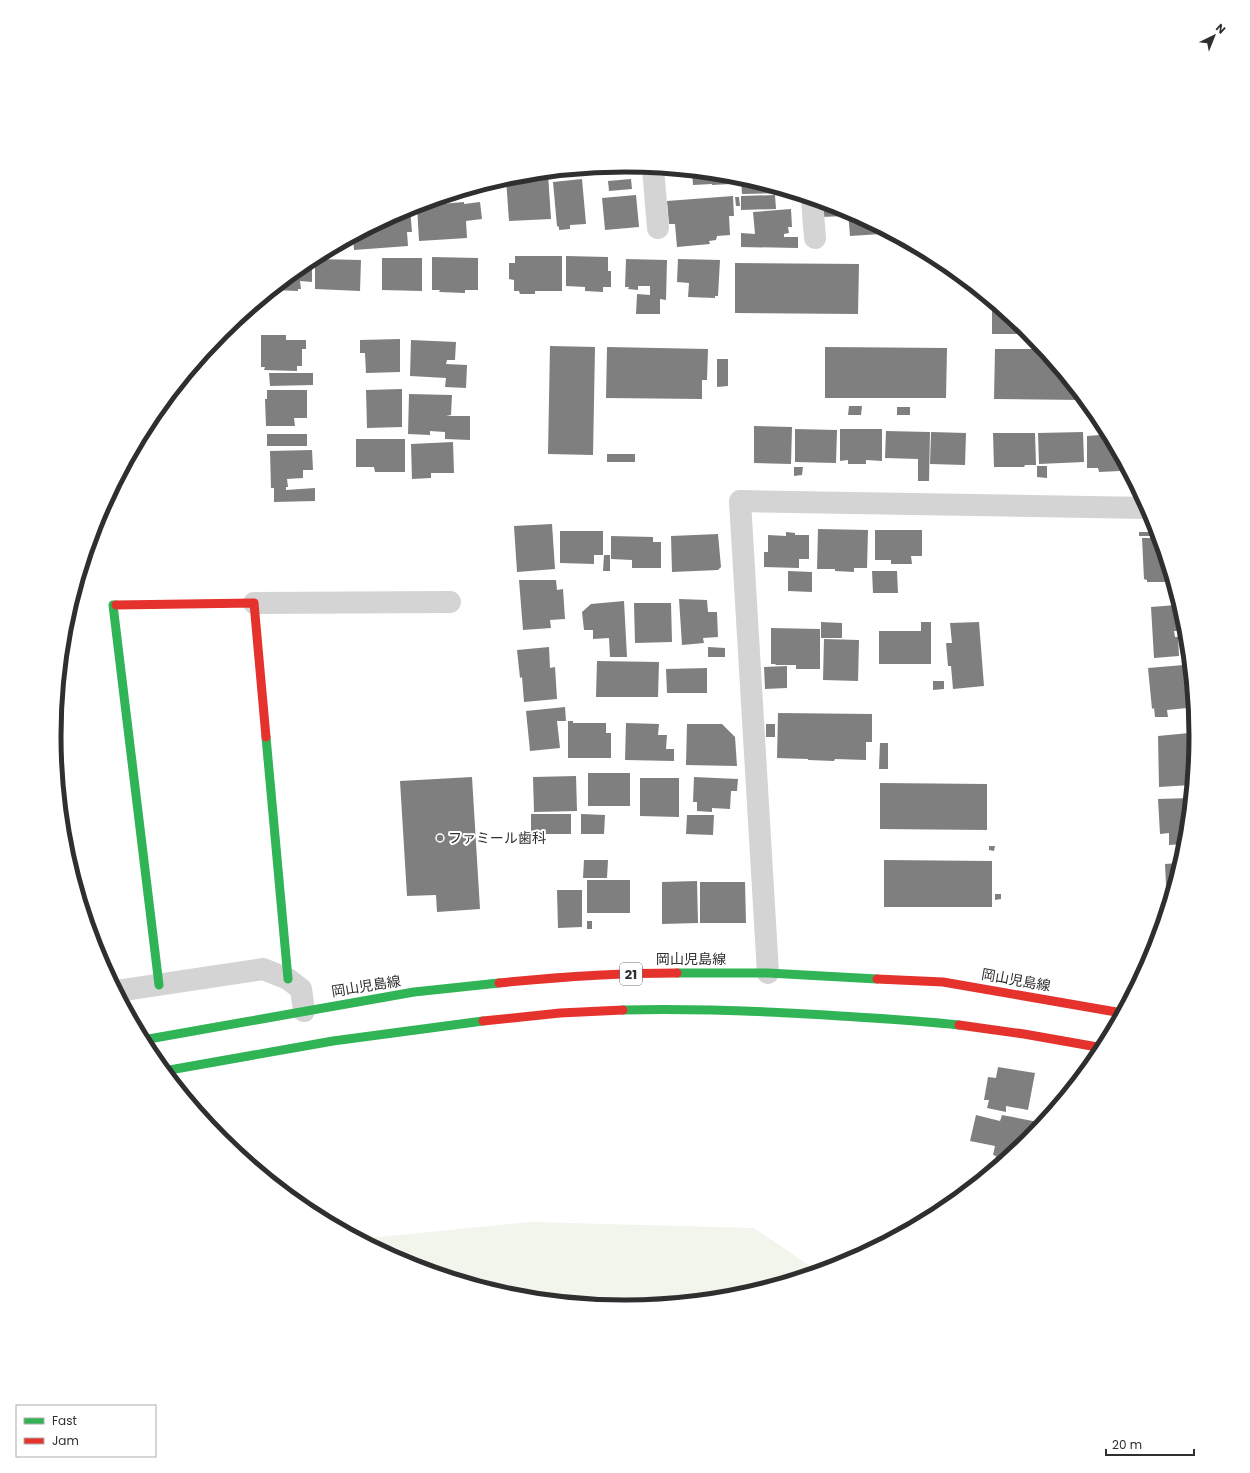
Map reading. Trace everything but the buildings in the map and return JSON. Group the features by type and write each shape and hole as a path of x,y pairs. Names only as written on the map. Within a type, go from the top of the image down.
{"main road":[{"path":"159,985 113,605 254,603 288,979"},
{"name":"岡山児島線","path":"149,1039 304,1010 342,1008 414,992 532,980 654,973 768,972 943,982 1117,1012"},
{"path":"170,1070 344,1035 532,1016 617,1010 705,1009 884,1018 976,1027 1096,1047"}],"street":[{"path":"653,173 658,228"},
{"path":"812,204 815,238"},
{"path":"768,972 740,501 1140,508"},
{"path":"254,603 450,602"},
{"path":"121,990 263,969 288,979 301,989 304,1010"}],"shaded area":[{"path":"531,1222 754,1228 813,1268 735,1290 699,1296 625,1300 588,1299 551,1296 515,1290 479,1281 444,1271 409,1258 369,1238"}],"traffic: fast":[{"path":"116,605 113,605 159,985"},
{"path":"266,737 288,979"},
{"path":"677,973 768,973 877,979"},
{"path":"149,1039 414,992 499,983"},
{"path":"623,1010 648,1009 775,1012 892,1019 959,1025"},
{"path":"171,1070 333,1041 483,1021"}],"traffic: jam":[{"path":"116,605 254,603 266,737"},
{"path":"499,983 588,976 677,973"},
{"path":"877,979 943,982 1117,1012"},
{"path":"483,1021 560,1013 623,1010"},
{"path":"959,1025 1024,1034 1096,1047"}],"place":[{"name":"ファミール歯科","path":"440,838"}]}
